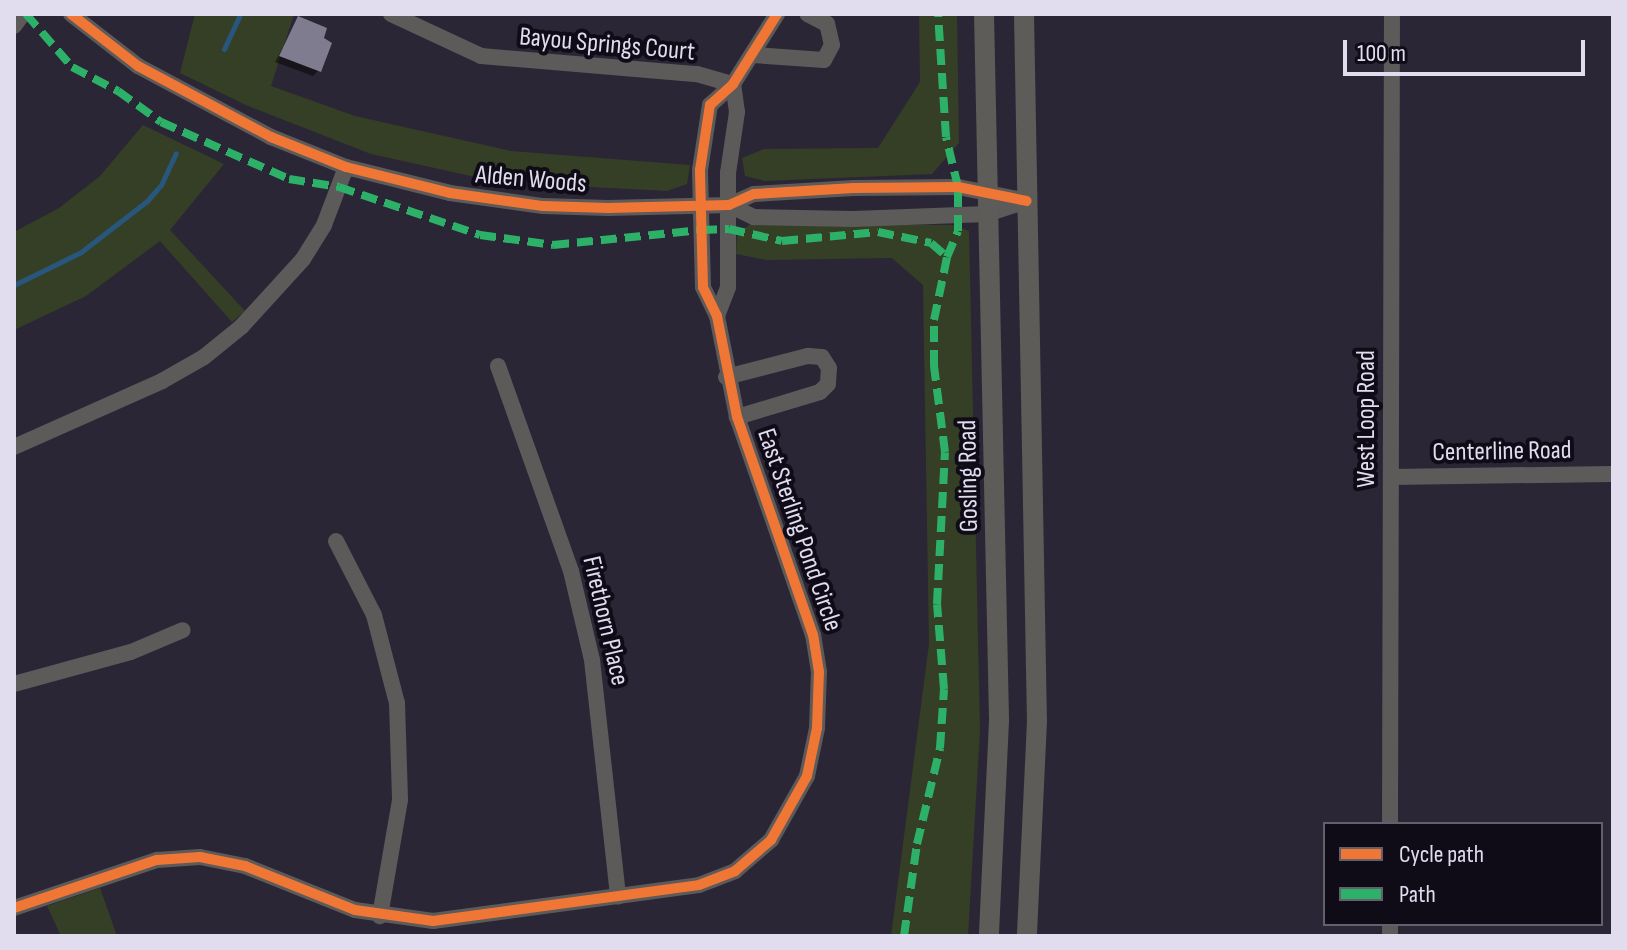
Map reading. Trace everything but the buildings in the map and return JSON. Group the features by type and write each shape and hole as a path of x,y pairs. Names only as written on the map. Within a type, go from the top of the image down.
{"main road":[{"name":"Gosling Road","path":"984,14 999,721 989,936"},
{"path":"1024,14 1037,721 1027,936"}],"street":[{"path":"14,26 23,14"},
{"name":"Alden Woods","path":"71,14 138,66 271,137 346,167 511,203 608,208 729,205 754,194 854,188 987,192 1027,201"},
{"name":"Bayou Springs Court","path":"391,14 481,56 697,74 733,84"},
{"name":"East Sterling Pond Circle","path":"14,908 157,860 200,857 245,866 380,916 433,921 676,890 735,871 758,854 784,822 812,755 820,698 813,635 737,417 726,377 717,316 703,287 702,135 710,105 733,84 777,14"},
{"path":"753,55 824,60 832,45 827,24 807,14"},
{"name":"West Loop Road","path":"1390,822 1392,14"},
{"name":"East Sterling Pond Circle","path":"717,316 728,287 730,143 737,112 733,84"},
{"path":"14,447 162,381 204,357 241,327 303,259 324,225 346,167"},
{"name":"Alden Woods","path":"729,205 754,217 987,214 1027,201"},
{"path":"726,377 808,356 822,357 829,368 828,384 820,392 737,417"},
{"name":"Firethorn Place","path":"498,366 571,571 592,660 618,897"},
{"name":"Centerline Road","path":"1391,477 1613,474"},
{"path":"336,541 374,615 397,703 400,800 380,916"},
{"path":"14,684 131,652 183,630"}],"green space":[{"path":"195,14 294,14 271,86 355,116 511,151 690,165 687,184 667,191 498,182 371,154 246,105 180,73"},
{"path":"919,14 957,14 959,143 932,174 765,181 745,176 742,158 764,149 878,148 920,82"},
{"path":"143,125 224,164 170,230 245,311 232,322 160,241 86,296 14,330 14,232 59,208 100,176"},
{"path":"750,224 954,225 969,231 980,730 968,936 891,936 929,644 923,285 892,258 767,260 736,254 737,236"},
{"path":"100,888 117,936 61,936 47,906"}],"waterway":[{"path":"224,49 240,14"},
{"path":"14,285 81,252 147,201 161,185 176,153"}],"marked path":[{"path":"26,14 72,67 118,91 161,122 289,179 339,187 480,235 553,245 701,230 729,229 782,241 878,232 931,243 947,257"},
{"path":"904,936 917,844 940,748 944,689 937,604 945,452 934,366 934,320 947,257 958,231 958,187 946,137 938,14"}],"cycle path":[{"path":"71,14 138,66 271,137 346,167 450,193 543,206 608,208 729,205 754,194 854,188 958,187 1027,201"},
{"path":"14,908 157,860 200,857 245,866 355,910 433,921 699,885 735,871 771,840 807,776 817,728 819,672 813,635 737,417 717,316 703,287 700,170 710,105 733,84 777,14"}]}
